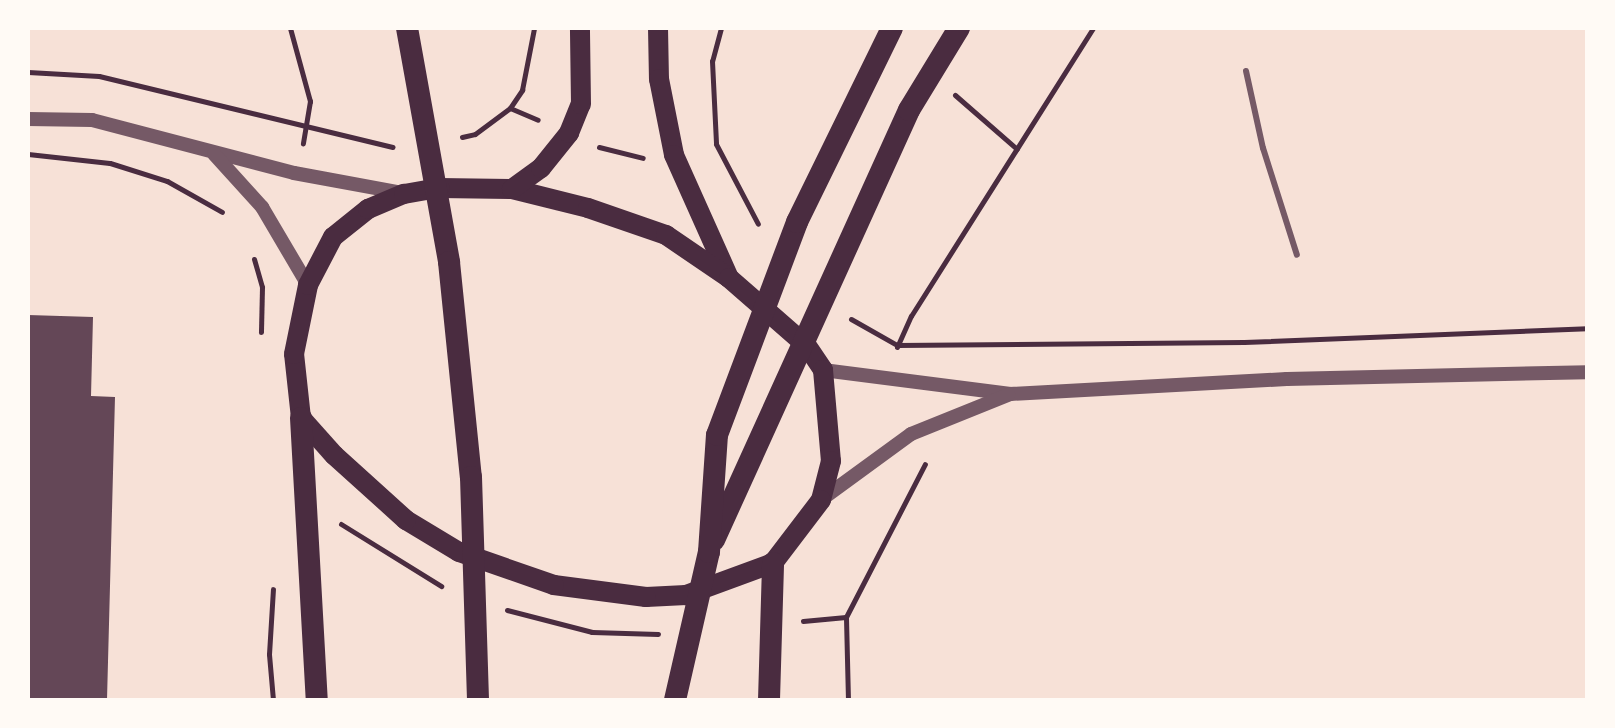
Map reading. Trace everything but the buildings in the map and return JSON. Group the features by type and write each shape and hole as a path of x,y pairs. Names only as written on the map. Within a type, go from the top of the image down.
{"highway":[{"path":"407,28 449,262 471,477 478,700"},
{"path":"675,700 709,552 717,435 797,222 892,28"},
{"path":"709,552 909,110 959,28"},
{"path":"301,418 317,700"},
{"path":"769,700 773,563"}],"main road":[{"path":"512,189 541,168 569,133 581,104 580,28"},
{"path":"658,28 659,79 674,155 729,278"},
{"path":"439,188 512,189 588,208 666,235 729,278 807,346 823,370 831,461 821,500 773,563 686,595 646,597 554,585 459,552 406,520 301,418 294,354 308,285 333,237 368,209 404,194 439,188"}],"street":[{"path":"28,119 92,120 214,153 404,194"},
{"path":"214,153 262,207 308,285"},
{"path":"823,370 1010,394 1287,379 1587,372"},
{"path":"821,500 911,434 1010,394"}],"lane":[{"path":"1246,71 1263,148 1297,255"}],"path":[{"path":"28,72 99,76 308,126 310,101 290,28"},
{"path":"901,381 897,345 1093,28"},
{"path":"510,108 618,155 674,155 716,144"},
{"path":"28,154 110,163 153,176 206,199 227,217"},
{"path":"897,345 1244,342 1587,328"},
{"path":"848,700 846,617 925,463 911,434"}]}
